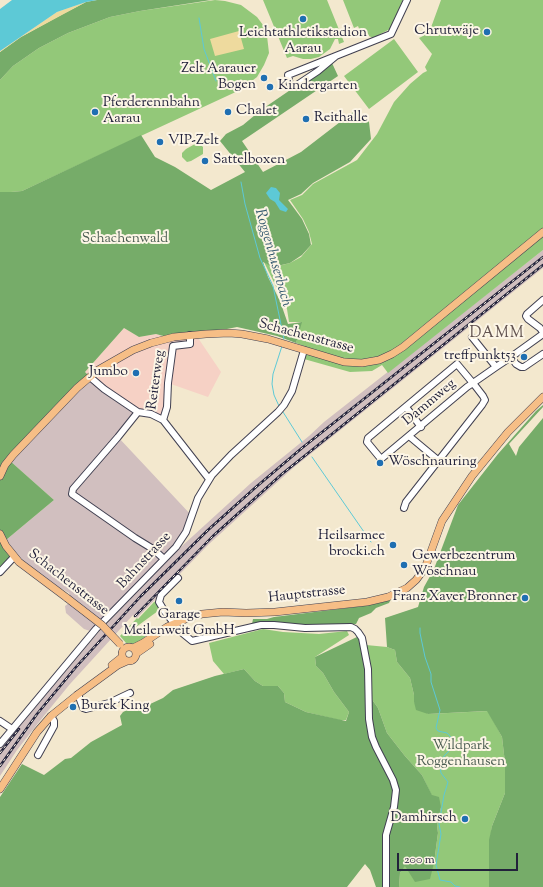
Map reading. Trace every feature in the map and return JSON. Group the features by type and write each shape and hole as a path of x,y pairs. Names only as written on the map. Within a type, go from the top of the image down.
{"main road":[{"name":"Schachenstrasse","path":"0,476 9,460 20,446 76,388 107,364 133,350 162,340 190,335 242,334 268,339 331,359 350,363 373,361 392,354 416,337 543,232"},
{"name":"Hauptstrasse","path":"125,659 131,662 135,659 135,650 169,631 175,624 190,617 208,613 275,612 367,602 381,599 411,585 421,574 428,561 442,521 472,476 508,432 543,397"},
{"name":"Schachenstrasse","path":"0,534 14,557 102,625 123,646"},
{"path":"125,659 123,646 135,650"},
{"path":"53,714 125,659"},
{"path":"0,789 38,732 58,706 66,698 125,659"}],"street":[{"path":"336,56 318,71 294,87 290,85 288,75 391,34 407,0"},
{"name":"Dammweg","path":"406,408 368,438 367,442 381,459 473,383 543,333 540,328 526,316 543,300"},
{"name":"Reiterweg","path":"163,420 167,407 168,383 173,346 190,344 190,335"},
{"path":"472,337 496,367"},
{"name":"Bahnstrasse","path":"0,744 96,629 176,547 186,532 198,498 209,479 231,455 278,412 288,398 293,387 304,350"},
{"path":"511,357 516,364 524,367 543,354"},
{"path":"404,508 406,502 485,400 457,364 406,408 421,427"},
{"path":"90,377 104,389 138,412 151,414 163,420 209,479"},
{"path":"138,412 71,492 77,498 153,549 164,559"},
{"path":"409,436 439,461"},
{"path":"0,572 14,557"},
{"path":"178,578 161,595 159,600 161,606 181,632 192,642 261,625 274,625 291,628 351,627 358,632 362,638 368,669 369,719 372,737 376,748 393,780 396,790 394,807 386,835 386,887"},
{"path":"77,695 83,708 86,709 109,703 130,693"},
{"path":"38,755 54,726 53,714"},
{"path":"0,721 12,729"}],"shaded area":[{"path":"543,250 543,268 293,468 209,544 137,618 133,615 70,684 17,750 0,776 0,749 97,634 171,556 251,483 324,422"},
{"path":"124,328 139,337 156,334 167,337 194,332 221,372 208,397 168,383 163,420 142,413 104,389 85,372"},
{"path":"90,377 138,412 118,437 192,516 179,543 96,629 90,631 84,629 66,613 65,606 69,603 71,598 69,593 62,589 59,590 21,560 6,540 54,500 9,460"}],"green space":[{"path":"97,0 211,0 110,17 68,33 39,48 13,66 0,80 0,52 21,37 61,15 86,2"},
{"name":"Pferderennbahn Aarau","path":"215,0 241,5 257,17 263,25 267,36 269,53 257,77 240,90 22,191 0,192 0,80 13,66 39,48 68,33 110,17"},
{"name":"Leichtathletikstadion Aarau","path":"263,0 327,0 344,42 339,44 338,39 335,39 330,49 319,57 303,59 293,56 287,58"},
{"path":"343,0 403,0 390,29 373,38 369,36 366,30 360,31 358,26 354,28"},
{"path":"441,0 543,0 543,228 390,353 357,361 332,357 296,343 301,322 289,322 287,309 264,262 274,267 290,263 301,257 312,244 309,232 303,219 290,200 302,195 313,184 357,160 377,134 394,102 410,84 427,71 425,67 432,54 419,38 429,33"},
{"path":"394,39 418,72 369,109 344,76"},
{"name":"Schachenwald","path":"332,63 338,76 242,141 263,172 301,152 353,112 363,115 369,122 371,139 350,162 313,183 301,194 288,200 302,219 309,234 311,245 302,255 290,263 273,267 263,262 288,324 302,322 296,343 277,336 237,327 167,337 156,334 139,337 124,328 85,372 90,377 9,460 54,500 6,540 14,557 0,572 0,192 22,191 141,135 155,157 175,167 211,190 245,172 220,141 226,134 243,125 261,110"},
{"path":"195,144 200,144 203,147 203,154 187,162 182,157 182,153"},
{"path":"543,235 543,250 388,373 382,365 372,371 350,372 303,358 307,353 344,365 386,360"},
{"path":"543,405 543,407 509,444 516,456 519,447 543,418 543,887 489,887 489,840 492,826 505,793 505,763 502,737 487,711 428,714 416,710 410,678 397,662 395,650 387,647 385,618 418,607 424,587 434,569 458,505 498,454"},
{"path":"391,599 389,603 376,608 371,613 359,618 356,624 294,625 266,622 252,624 253,619 267,619 363,606"},
{"path":"157,601 162,613 160,614 158,611 136,627 141,635 146,633 147,635 139,642 134,644 126,643 120,636 137,618 138,619 154,602"},
{"path":"263,629 283,632 319,634 347,631 349,635 315,657 316,666 323,673 334,692 349,712 346,720 339,720 306,712 285,702 284,693 278,686 263,686 255,681 244,669 224,674 213,661 209,643"},
{"path":"359,636 366,645 371,698 378,708 387,733 422,775 432,795 439,797 441,807 437,825 438,833 434,863 430,879 415,882 405,866 400,873 399,887 376,887 370,870 365,864 347,887 0,887 0,797 22,764 44,775 65,759 71,758 91,742 122,725 120,716 123,712 138,705 148,705 163,698 173,690 215,676 244,669 255,681 263,686 278,686 284,693 285,702 306,712 346,721 349,712 334,692 323,673 316,666 315,657"},
{"name":"Wildpark Roggenhausen","path":"366,645 387,647 395,650 397,662 410,678 414,702 428,714 488,711 502,737 505,763 505,793 492,826 490,840 489,887 399,887 400,873 405,865 434,863 438,833 437,825 441,807 432,796 422,775 387,733 378,708 371,698"}],"sand":[{"path":"86,2 21,37 0,52 0,51 57,12"},
{"path":"239,31 244,49 215,56 210,39"}],"water":[{"path":"12,0 97,0 86,2 57,12 0,51 0,9"},
{"path":"271,187 276,188 280,193 279,200 288,209 286,212 280,210 275,202 270,199 266,193"}],"waterway":[{"name":"Roggenhuserbach","path":"199,18 204,49 216,81"},
{"name":"Roggenhuserbach","path":"241,182 245,204 260,258 273,286 284,339"},
{"name":"Roggenhuserbach","path":"279,406 274,395 272,384 273,374 282,346"},
{"name":"Roggenhuserbach","path":"283,412 302,442"},
{"name":"Roggenhuserbach","path":"312,457 371,542"},
{"name":"Roggenhuserbach","path":"420,628 425,657 431,674 431,682 440,710 436,728 438,731 447,733 452,741 450,750 444,756 440,766 441,773 448,782 439,824 441,834 436,865 440,880 451,882 455,886 460,887"}],"railway":[{"path":"0,766 37,714 76,667 141,596 208,530 302,448 543,257"},
{"path":"135,616 213,536 282,474 543,265"},
{"path":"0,753 19,729"}],"place":[{"name":"Leichtathletikstadion Aarau","path":"303,19"},
{"name":"Chrutwäje","path":"487,32"},
{"name":"Zelt Aarauer Bogen","path":"264,78"},
{"name":"Kindergarten","path":"270,87"},
{"name":"Pferderennbahn Aarau","path":"95,112"},
{"name":"Chalet","path":"228,112"},
{"name":"Reithalle","path":"306,119"},
{"name":"VIP-Zelt","path":"160,142"},
{"name":"Sattelboxen","path":"205,161"},
{"name":"treffpunkt53","path":"524,357"},
{"name":"Jumbo","path":"136,373"},
{"name":"Wöschnauring","path":"380,463"},
{"name":"Heilsarmee brocki.ch","path":"393,545"},
{"name":"Gewerbezentrum Wöschnau","path":"404,565"},
{"name":"Franz Xaver Bronner","path":"525,598"},
{"name":"Garage Meilenweit GmbH","path":"179,601"},
{"name":"Burek King","path":"73,707"},
{"name":"Damhirsch","path":"465,819"}],"district":[{"name":"DAMM","path":"497,334"}]}
